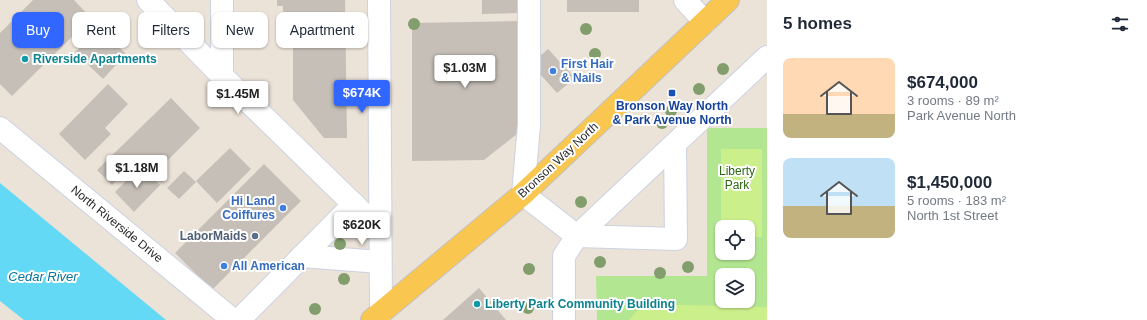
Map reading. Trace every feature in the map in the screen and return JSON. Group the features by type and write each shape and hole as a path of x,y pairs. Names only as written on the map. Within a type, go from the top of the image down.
{"main road":[{"name":"Bronson Way North","path":"376,316 523,194 728,0"}],"street":[{"path":"148,0 222,76 379,229"},
{"path":"222,0 222,76"},
{"path":"376,316 380,262 379,0"},
{"path":"529,0 529,125 523,194 577,236 676,239 675,144"},
{"path":"685,0 705,22"},
{"path":"564,320 564,256 577,236 767,57"},
{"name":"North Riverside Drive","path":"0,128 234,320"},
{"path":"239,320 354,204"},
{"path":"302,256 380,262"}],"green space":[{"name":"Liberty Park","path":"707,128 767,128 767,320 597,320 596,276 707,276"},
{"path":"721,149 762,149 762,237 755,237 755,220 721,220"},
{"path":"643,304 715,306 715,308 767,307 767,320 629,320"}],"water":[{"name":"Cedar River","path":"0,183 166,320 24,320 0,301"}],"building":[{"path":"33,0 74,0 85,12 72,12 72,37 64,45 64,12 21,12"},
{"path":"277,0 345,0 345,12 283,12 283,6 277,6"},
{"path":"482,0 522,0 522,13 482,14"},
{"path":"567,0 639,0 639,12 567,12"},
{"path":"12,21 12,48 61,48 12,96 0,84 0,33"},
{"path":"522,21 522,130 484,160 412,161 412,23"},
{"path":"79,48 120,48 126,54 103,79 75,52"},
{"path":"293,48 346,48 347,138 324,138 293,100"},
{"name":"First Hair & Nails","path":"548,49 575,78 557,93 531,64"},
{"path":"108,84 128,104 105,128 111,134 85,160 59,134"},
{"path":"171,98 200,128 155,173 140,157 112,185 97,170"},
{"path":"230,148 251,169 217,203 196,181"},
{"path":"264,164 301,201 212,290 175,253"},
{"path":"141,166 160,185 134,212 115,192"},
{"path":"184,171 196,182 179,199 167,188"},
{"name":"Liberty Park Community Building","path":"479,288 506,320 443,320"}],"place":[{"name":"Riverside Apartments","path":"25,59"},
{"name":"First Hair & Nails","path":"553,71"},
{"name":"Bronson Way North & Park Avenue North","path":"672,93"},
{"name":"Hi Land Coiffures","path":"283,208"},
{"name":"LaborMaids","path":"255,236"},
{"name":"All American","path":"224,266"},
{"name":"Liberty Park Community Building","path":"477,304"}]}
